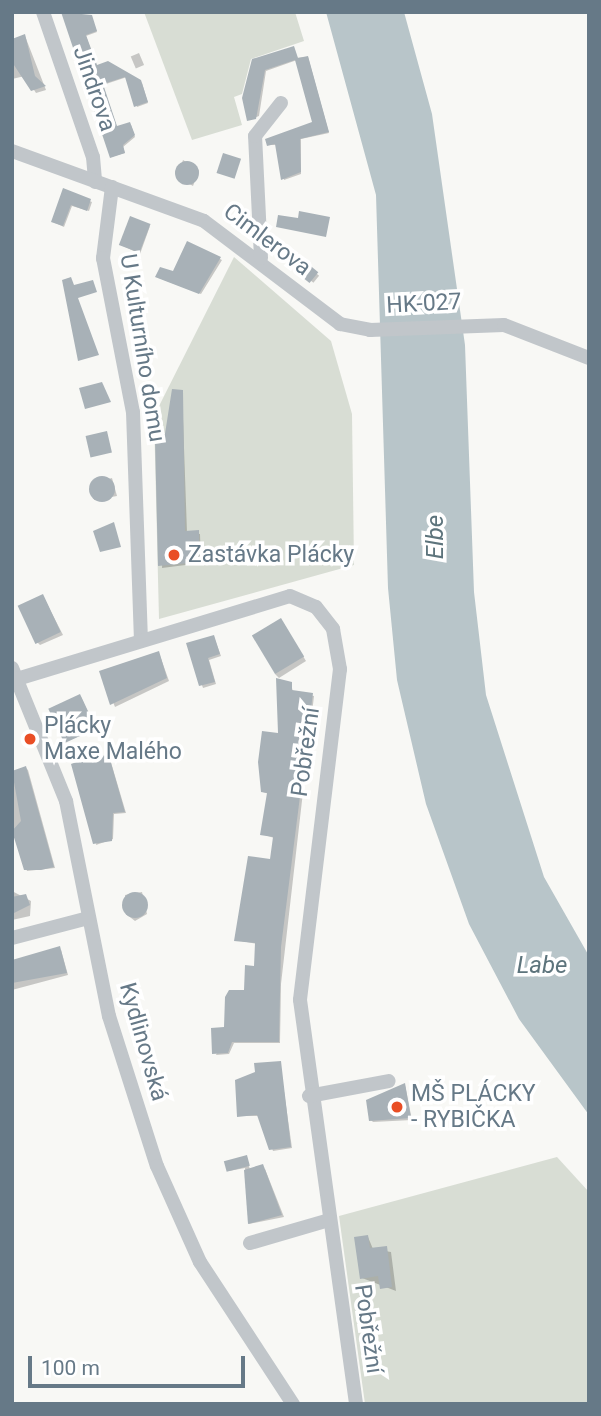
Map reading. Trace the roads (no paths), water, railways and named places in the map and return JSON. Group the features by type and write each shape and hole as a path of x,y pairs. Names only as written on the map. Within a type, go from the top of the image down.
{"street":[{"name":"Jindrova","path":"43,12 93,157 95,182"},
{"path":"261,258 254,136 281,103"},
{"name":"Cimlerova","path":"12,151 204,221 261,258 332,321 370,330"},
{"name":"U Kulturního domu","path":"112,187 103,258 134,412 141,641"},
{"name":"HK-027","path":"370,330 504,325 589,358"},
{"name":"Pobřežní","path":"14,674 141,641 290,596 316,607 333,629 340,669 301,965 309,1096 356,1404"},
{"name":"Kydlinovská","path":"14,674 66,801 108,1016 176,1210 200,1262 293,1404"},
{"path":"12,938 88,918"},
{"path":"309,1096 389,1081"},
{"path":"250,1243 330,1220"}],"water":[{"name":"Labe","path":"326,12 404,12 432,114 465,345 474,592 486,695 544,877 589,956 589,1115 519,1019 469,924 426,804 397,680 388,588 376,195"}],"place":[{"name":"Zastávka Plácky","path":"174,555"},
{"name":"Plácky Maxe Malého","path":"30,739"},
{"name":"MŠ PLÁCKY - RYBIČKA","path":"397,1107"}],"water label":[{"name":"Elbe","path":"436,537"}]}
